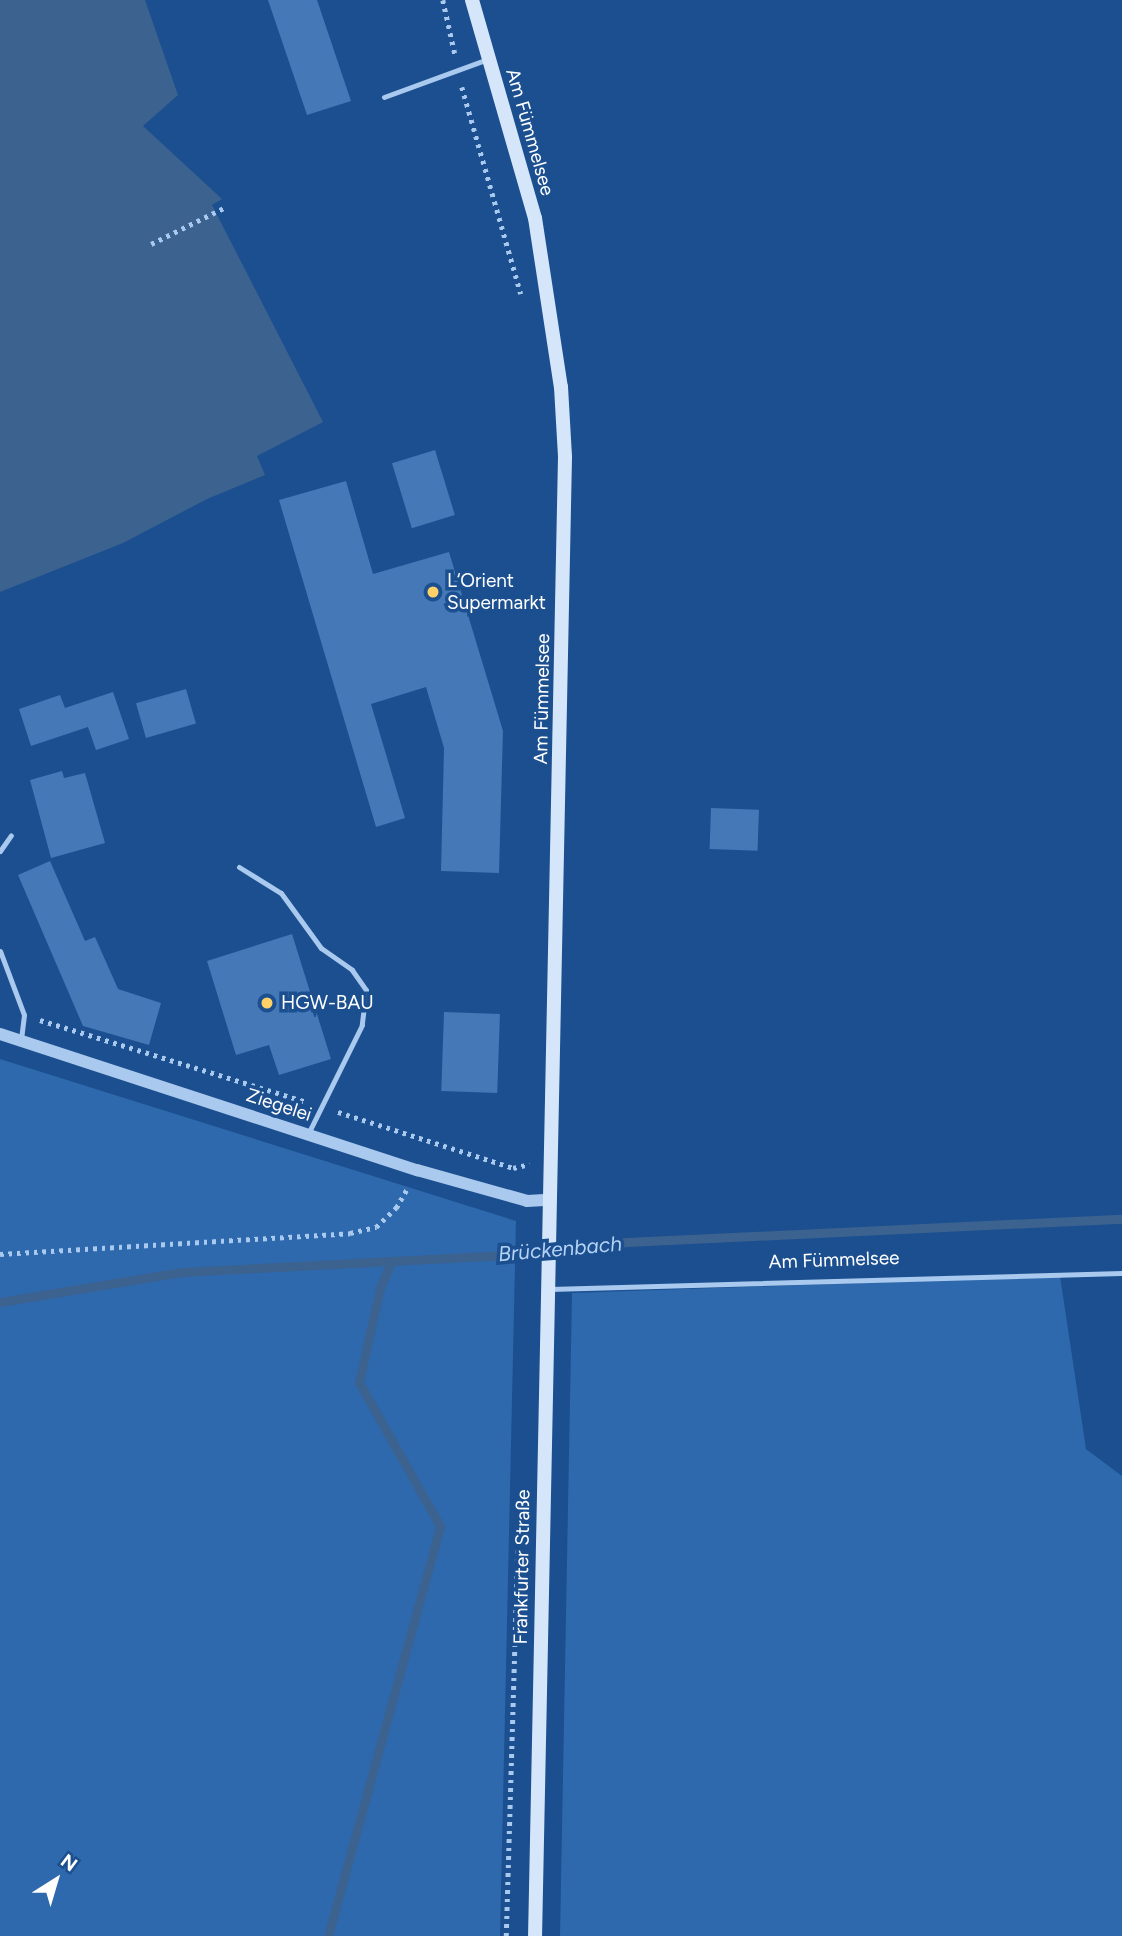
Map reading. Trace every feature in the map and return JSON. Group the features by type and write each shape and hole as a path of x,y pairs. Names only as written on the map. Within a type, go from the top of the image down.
{"main road":[{"name":"Am Fümmelsee","path":"472,0 535,218 561,387 565,457 549,1200"},
{"name":"Frankfurter Straße","path":"535,1936 549,1200"}],"street":[{"name":"Ziegelei","path":"0,1034 417,1170 527,1200 549,1200"}],"lane":[{"path":"384,97 488,58"},
{"path":"0,851 11,835"},
{"path":"239,867 281,893 321,948 352,970 366,990 362,1025 319,1107 308,1135"},
{"path":"0,951 24,1015 21,1041"},
{"name":"Am Fümmelsee","path":"547,1289 1122,1273"}],"path":[{"path":"443,0 457,70 522,297"},
{"path":"151,244 224,208"},
{"path":"24,1015 513,1168 531,1164 534,1153"},
{"path":"0,1254 350,1233 376,1227 396,1208 417,1170 426,1141"},
{"path":"506,1936 519,1493"}],"shaded area":[{"path":"0,0 145,0 178,95 143,126 222,199 212,205 323,422 257,456 265,475 207,499 123,543 0,592"},
{"path":"0,1059 516,1221 500,1936 0,1936"},
{"path":"1060,1276 1086,1449 1122,1476 1122,1936 560,1936 572,1293"}],"building":[{"path":"268,0 317,0 351,101 307,115"},
{"path":"435,450 455,515 412,528 392,463"},
{"path":"346,481 373,574 449,552 503,731 499,873 441,871 444,748 426,687 371,704 405,818 376,827 279,500"},
{"path":"186,689 196,724 146,738 136,703"},
{"path":"113,692 129,739 96,750 88,727 31,746 19,709 60,695 65,708"},
{"path":"62,771 64,778 85,773 105,843 51,858 30,780"},
{"path":"711,808 759,810 758,851 710,849"},
{"path":"50,861 85,941 95,937 118,989 161,1003 149,1045 83,1026 18,875"},
{"name":"HGW-BAU","path":"292,934 331,1059 279,1075 269,1045 236,1055 207,961"},
{"path":"444,1012 500,1014 497,1093 441,1091"}],"waterway":[{"name":"Brückenbach","path":"0,1302 182,1272 507,1255 627,1242 1122,1219"},
{"path":"328,1936 440,1526 359,1382 380,1288 391,1262"}],"place":[{"name":"L‘Orient Supermarkt","path":"433,592"},
{"name":"HGW-BAU","path":"267,1003"}]}
